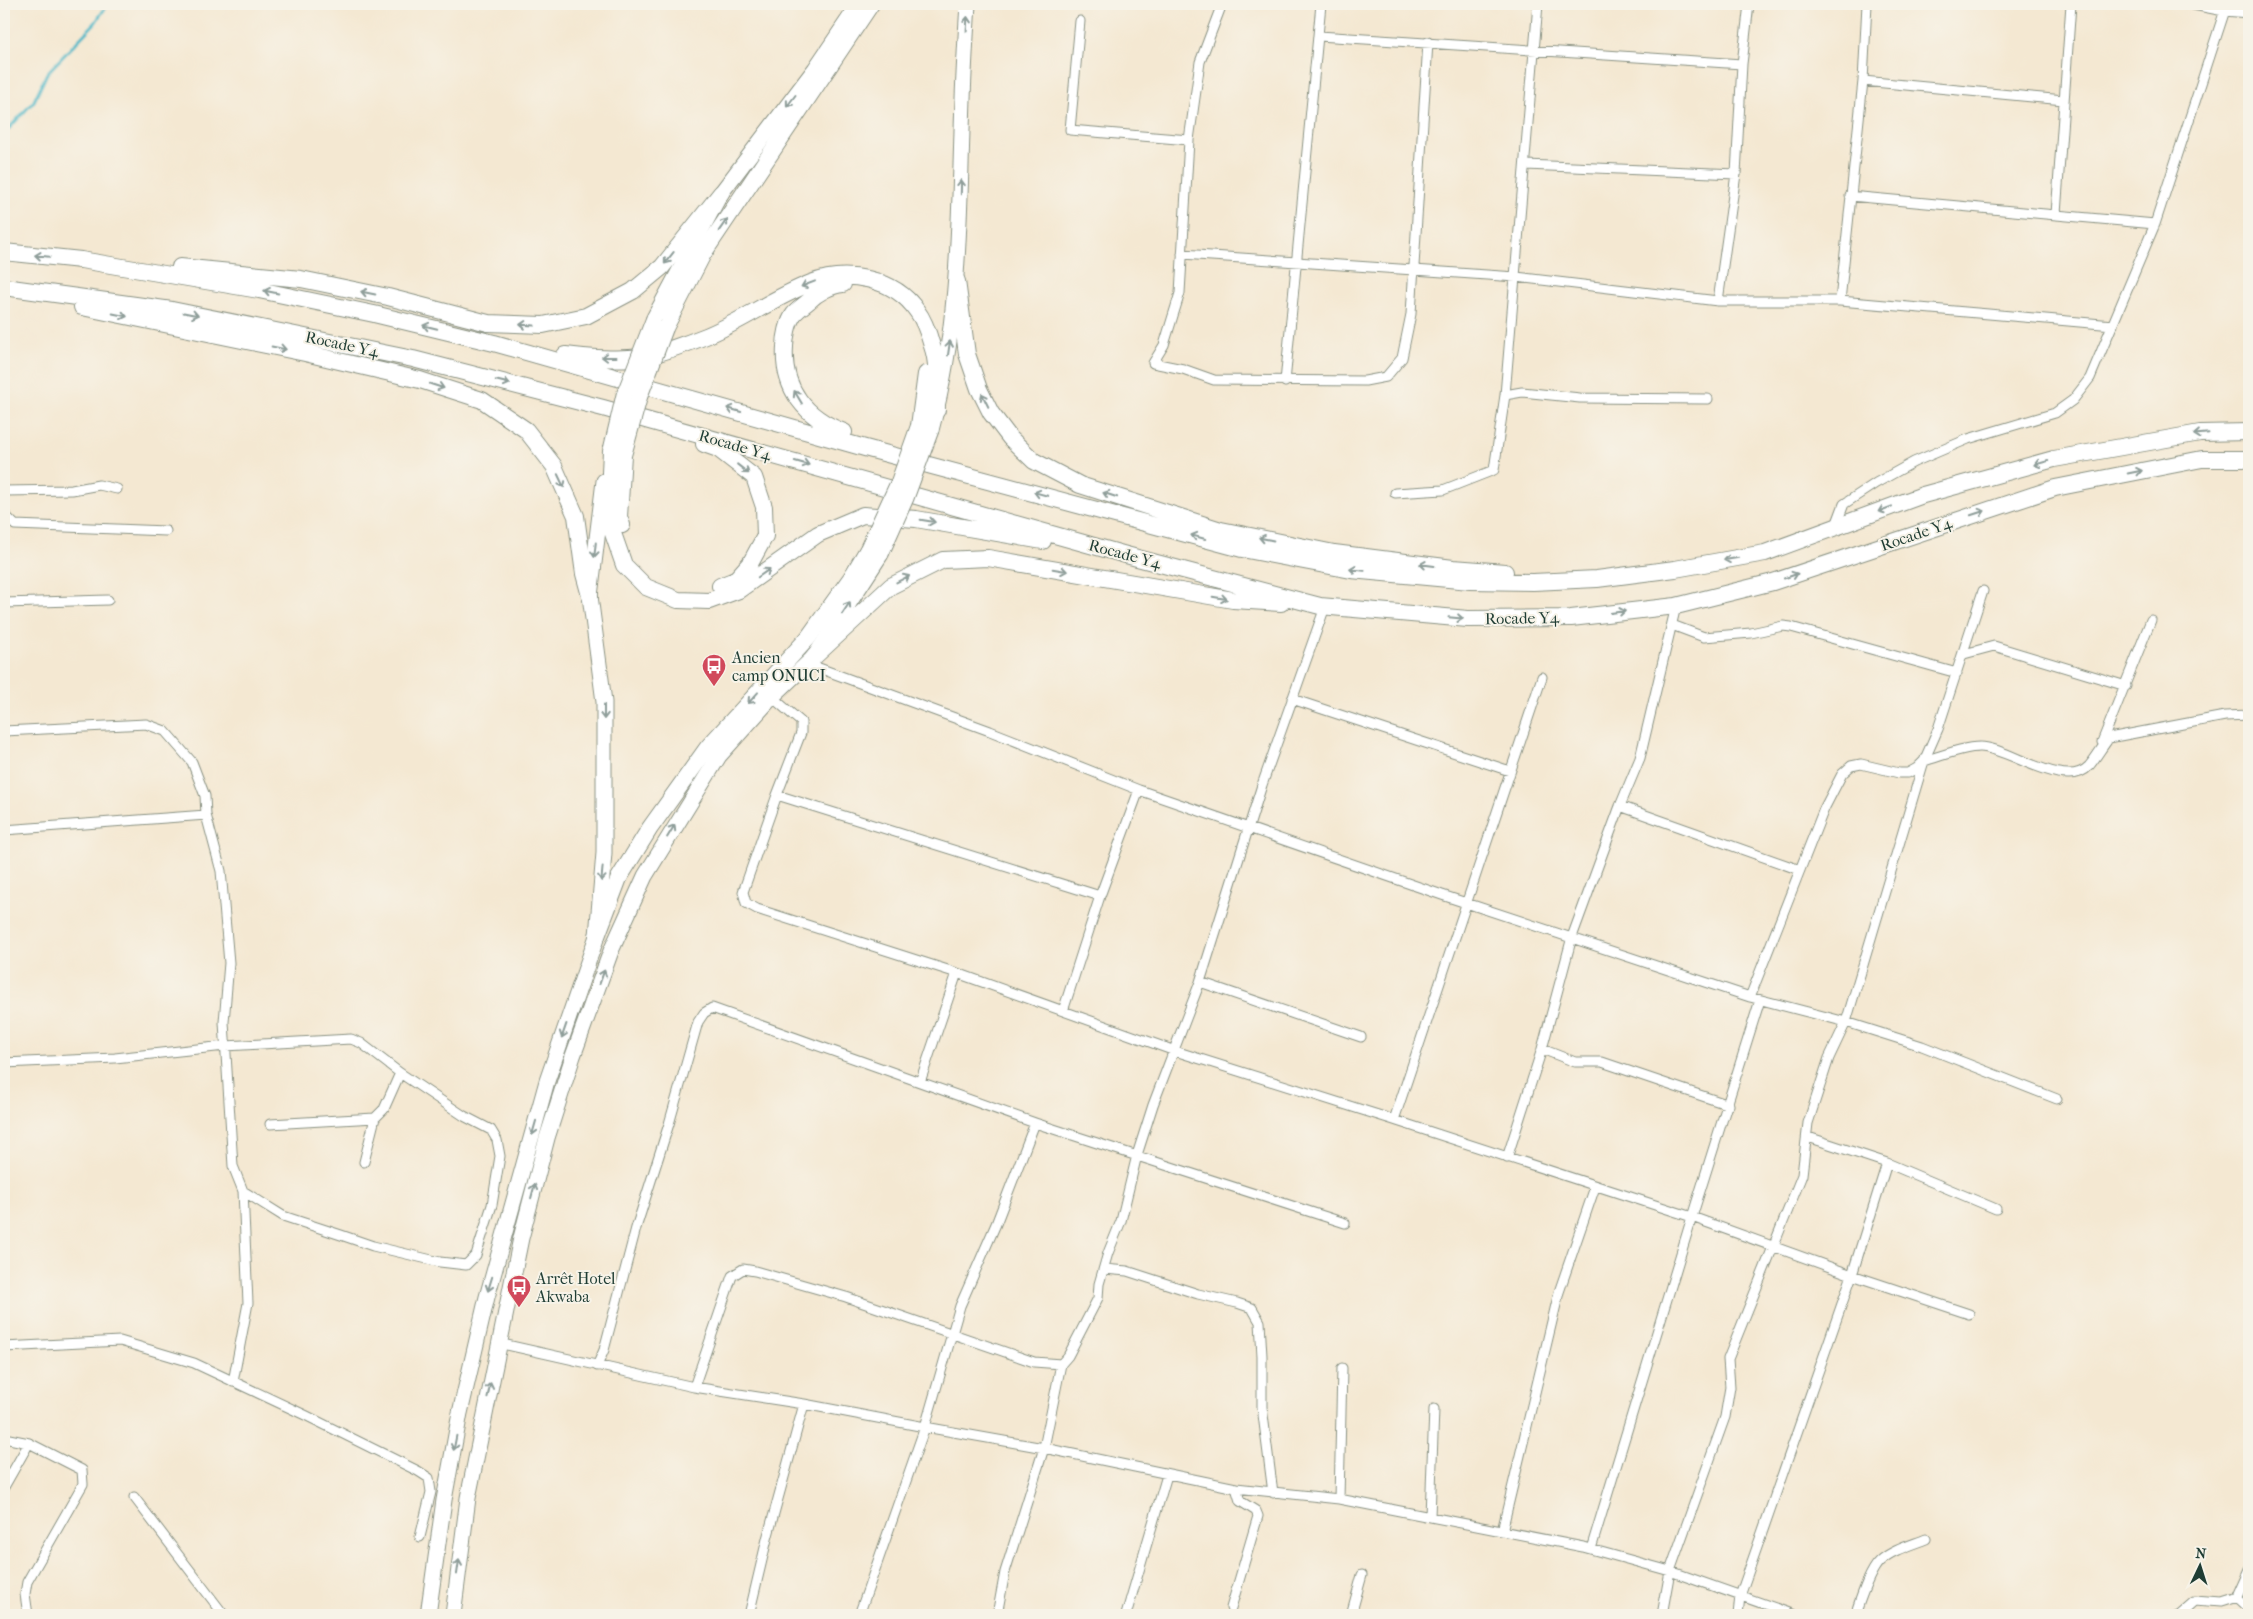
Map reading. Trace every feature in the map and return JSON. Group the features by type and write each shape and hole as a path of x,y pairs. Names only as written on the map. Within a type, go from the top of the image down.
{"highway":[{"path":"871,4 703,254 659,323 639,397 617,453 608,519 624,565 646,587 678,600 709,601 739,590 818,534 863,515 916,519 1126,555"},
{"path":"80,260 231,271 301,279 388,297 488,323 543,325 586,316 633,291 662,267 721,193"},
{"name":"Rocade Y4","path":"4,252 80,260 259,290 374,314 494,343 1242,549 1351,570 1470,581 1533,582 1597,579 1675,569 1765,554 1923,495 2054,459 2200,433 2249,432"},
{"path":"494,343 579,357 642,357 706,336 813,282 840,276 863,278 893,288 917,310 933,347 937,410"},
{"path":"957,281 967,354 979,388 991,413 1010,438 1034,461 1080,485 1220,530 1334,553 1453,568 1597,579"},
{"path":"596,936 619,878 650,828 708,747 808,638 851,578 875,551 899,482 925,428 927,375 924,347 910,317 887,297 861,286 840,284 816,294 793,315 785,336 784,362 791,385 804,407 824,425 932,465"},
{"path":"4,289 305,353 420,380 482,400 526,430 554,466 576,516 584,574 590,596"},
{"name":"Rocade Y4","path":"4,289 172,310 413,359 603,408 1126,555 1323,606 1468,619 1571,618 1676,606 1773,582 2055,488 2202,459 2249,459"},
{"path":"603,408 718,449 754,477 764,507 765,536 752,562 735,580 707,591 679,591 652,580 633,558 619,517 617,453"},
{"path":"811,660 890,586 942,560 988,558 1233,600 1323,606"}],"main road":[{"path":"659,323 721,193 816,70 859,4"},
{"path":"925,428 937,410 948,352 957,281 968,4"},
{"path":"428,1615 444,1500 486,1297 547,1081 596,936 604,853 604,702 590,596 601,499 617,453"},
{"path":"453,1615 468,1498 498,1343 521,1238 547,1138 573,1056 611,951 645,876 688,802 719,756 772,697 811,660 875,551"}],"street":[{"path":"1222,4 1200,62 1190,140 1180,293 1164,345 1153,363 1183,369 1214,380 1285,382 1365,381 1386,377 1402,358 1411,314 1428,42"},
{"path":"1285,382 1321,4"},
{"path":"1395,492 1443,490 1494,470 1505,395 1526,165 1538,4"},
{"path":"1718,301 1736,174 1742,64 1749,4"},
{"path":"1840,301 1863,81 1867,4"},
{"path":"2056,214 2072,4"},
{"path":"2188,4 2226,7 2249,12"},
{"path":"1835,528 1844,504 1914,462 1968,439 2056,413 2064,408 2090,378 2155,224 2226,7"},
{"path":"1080,21 1070,130 1190,140"},
{"path":"1319,36 1742,64"},
{"path":"1863,81 2064,100"},
{"path":"1526,165 1736,174"},
{"path":"1850,196 2155,224"},
{"path":"1182,254 1297,264 1516,277 1718,301 1840,301 2113,324"},
{"path":"1505,395 1522,392 1580,398 1708,399"},
{"path":"4,491 72,490 99,485 117,489"},
{"path":"4,514 15,525 166,531"},
{"path":"1662,1615 1670,1571 1725,1417 1730,1387 1728,1359 1802,1175 1808,1137 1808,1123 1829,1058 1846,1022 1924,761 1938,729 1983,592"},
{"path":"4,603 108,600"},
{"path":"997,1615 1005,1572 1044,1448 1061,1364 1068,1356 1098,1298 1099,1284 1121,1221 1137,1155 1200,982 1248,828 1323,606"},
{"path":"1507,1158 1542,1049 1572,937 1620,806 1640,758 1676,606"},
{"path":"2096,754 2126,686 2151,620"},
{"path":"1672,625 1704,637 1750,633 1783,626 1791,627 1957,673"},
{"path":"1964,654 1994,646 2126,686"},
{"path":"811,660 1139,790 1466,903 1750,998 1846,1022 1922,1046 2057,1099"},
{"path":"1394,1120 1542,677"},
{"path":"772,697 801,722 801,732 743,892 746,903 757,909 956,973 1175,1051 1692,1217 1852,1275 1968,1314"},
{"path":"1292,699 1510,771"},
{"path":"1750,998 1824,809 1842,774 1851,766 1861,764 1899,773 1908,773 1924,761 1981,747 1997,750 2013,758 2051,771 2072,774 2088,767 2109,738 2225,716 2249,714"},
{"path":"4,731 146,724 165,730 192,762 205,796 206,815 221,870 229,963 224,1022 233,1166 243,1191 248,1303 233,1382"},
{"path":"1063,1011 1100,896 1139,790"},
{"path":"777,795 1100,896"},
{"path":"1620,806 1800,870"},
{"path":"4,830 206,815"},
{"path":"920,1082 956,973"},
{"path":"1200,982 1361,1037"},
{"path":"1591,1549 1760,1000"},
{"path":"597,1366 604,1350 636,1228 669,1124 698,1022 704,1013 712,1008 1035,1123 1344,1223"},
{"path":"4,1063 115,1058 226,1046 351,1039 361,1043 400,1073 464,1116 491,1130 497,1140 500,1156 492,1205 476,1255 466,1265 440,1262 373,1246 282,1216 243,1191"},
{"path":"1542,1049 1575,1062 1602,1062 1728,1105"},
{"path":"364,1162 375,1118 384,1109 400,1073"},
{"path":"270,1124 375,1118"},
{"path":"860,1615 926,1427 960,1306 996,1224 1035,1123"},
{"path":"1808,1137 1887,1163 1996,1209"},
{"path":"1738,1615 1740,1596 1852,1275 1887,1163"},
{"path":"1502,1531 1559,1292 1595,1187"},
{"path":"694,1387 732,1276 743,1269 755,1270 846,1297 1034,1362 1061,1364"},
{"path":"1104,1269 1127,1271 1198,1294 1237,1302 1252,1308 1260,1322 1262,1407 1273,1493"},
{"path":"4,1347 120,1341 194,1363 307,1416 429,1478 431,1492 420,1537"},
{"path":"498,1343 694,1387 804,1404 1044,1448 1236,1488 1339,1499 1591,1549 1670,1571 1795,1615"},
{"path":"1339,1499 1342,1368"},
{"path":"749,1615 767,1539 804,1404"},
{"path":"1430,1516 1434,1409"},
{"path":"4,1438 29,1444 82,1470 83,1484 27,1582 25,1594 28,1615"},
{"path":"4,1487 29,1444"},
{"path":"1126,1615 1167,1475"},
{"path":"1231,1608 1258,1516 1256,1510 1240,1501 1236,1488"},
{"path":"134,1497 224,1615"},
{"path":"1855,1615 1862,1595 1878,1562 1926,1538"},
{"path":"2179,1615 2195,1601 2220,1603 2236,1598 2249,1569"},
{"path":"1351,1615 1362,1575"},
{"path":"2236,1598 2249,1610"}],"waterway":[{"path":"4,134 34,101 47,73 95,23 108,4"}],"place":[{"name":"Ancien camp ONUCI","path":"714,687"},
{"name":"Arrêt Hotel Akwaba","path":"519,1308"}]}
